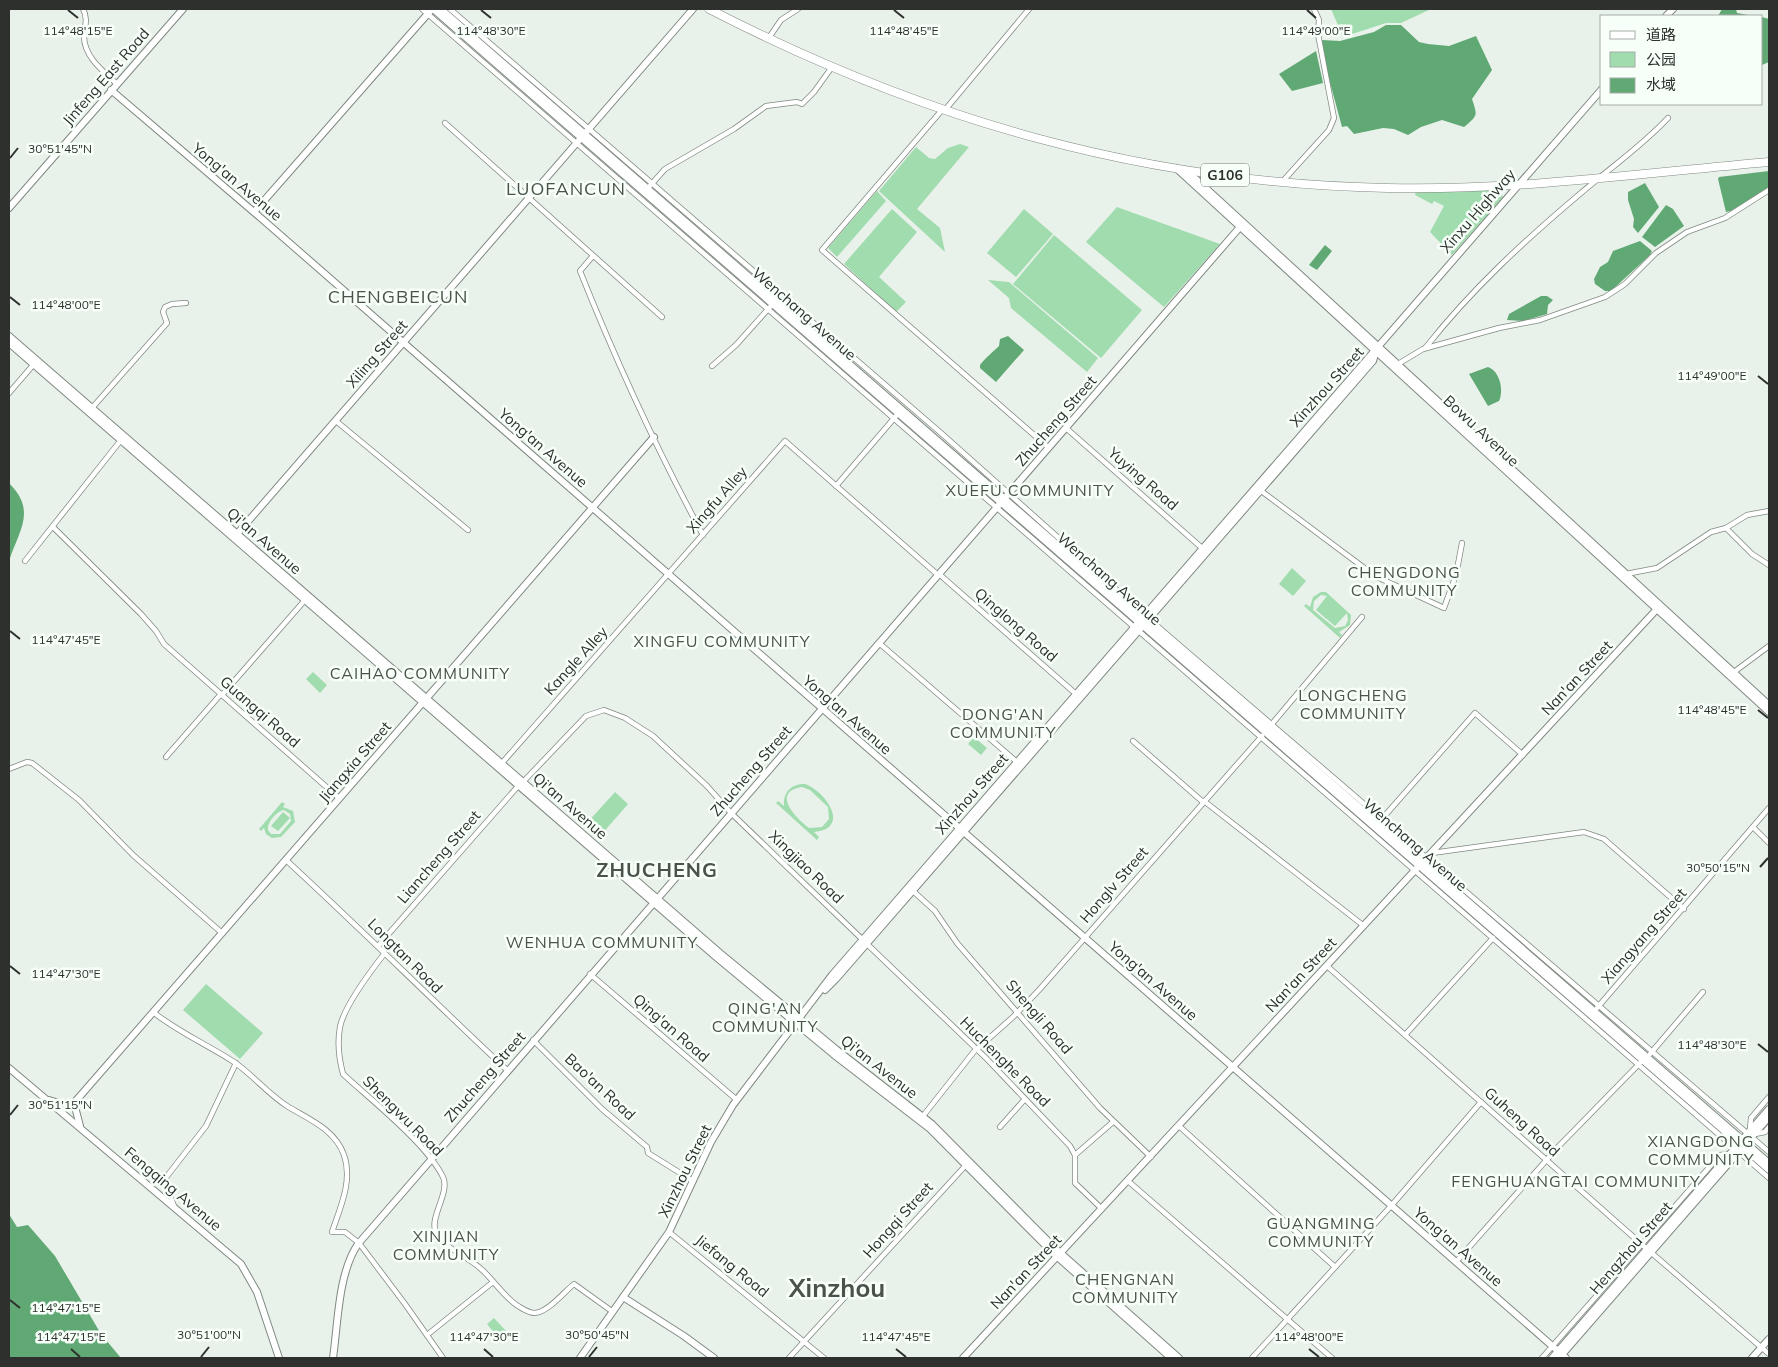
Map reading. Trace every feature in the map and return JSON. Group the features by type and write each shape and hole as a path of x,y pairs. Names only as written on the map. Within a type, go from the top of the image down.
{"highway":[{"name":"G106","path":"709,9 768,39 832,67 943,111 1050,143 1186,170 1282,182 1389,188 1517,185 1769,162"}],"main road":[{"name":"Jinfeng East Road","path":"9,208 183,9"},
{"name":"Wenchang Avenue","path":"441,9 896,415 1003,501"},
{"name":"Xiling Street","path":"238,534 693,9"},
{"name":"Wenchang Avenue","path":"431,10 583,135 651,186 1003,501 1142,622 1597,1009 1645,1058 1739,1147 1769,1170"},
{"path":"254,212 431,10"},
{"name":"Yong'an Avenue","path":"111,90 254,212 1552,1346 1561,1356"},
{"name":"Xinxu Highway","path":"1378,349 1517,185 1600,91"},
{"name":"Bowu Avenue","path":"1176,168 1378,349 1398,364 1769,705"},
{"name":"Bowu Avenue","path":"1186,170 1769,712"},
{"name":"Zhucheng Street","path":"333,1358 345,1272 350,1255 359,1243 506,1070 1003,501 1240,226"},
{"name":"Qi'an Avenue","path":"9,336 655,900 919,1120 1059,1255 1171,1358"},
{"name":"Qi'an Avenue","path":"9,343 306,600 502,763 521,784"},
{"name":"Xinzhou Street","path":"865,942 913,891 1017,762 1076,694 1260,490 1373,361 1378,349"},
{"name":"Xinzhou Street","path":"580,1358 669,1232 711,1142 737,1100 816,998 836,979 865,942 1142,622 1202,548 1368,357 1378,349"},
{"name":"Jiangxia Street","path":"74,1103 654,437"},
{"name":"Nan'an Street","path":"963,1358 1657,609"},
{"name":"Wenchang Avenue","path":"1267,730 1380,821 1424,862 1494,936 1645,1058"},
{"name":"Qi'an Avenue","path":"798,1021 922,1116 1059,1255 1179,1358"},
{"name":"Fengqing Avenue","path":"9,1068 174,1206 245,1269 257,1292 278,1358"},
{"path":"44,1097 59,1103 74,1103 76,1116 82,1129"},
{"name":"Hengzhou Street","path":"1751,1134 1769,1109"},
{"name":"Hengzhou Street","path":"1552,1358 1561,1356 1646,1249 1751,1134 1769,1117"},
{"name":"Wenchang Avenue","path":"1739,1147 1769,1163"},
{"path":"623,1297 684,1336 714,1358"},
{"path":"1752,1358 1769,1339"}],"street":[{"path":"83,9 86,15 85,40 88,52 96,65 117,84"},
{"path":"422,9 431,10"},
{"path":"450,9 768,309 896,415 836,486"},
{"path":"768,39 781,20 798,9"},
{"path":"1029,9 822,250 1049,448"},
{"path":"1282,182 1329,130 1334,118 1318,34 1319,20 1314,9"},
{"path":"651,186 666,170 734,129 766,106 797,102 802,104 814,92 832,67"},
{"path":"1426,348 1457,309 1491,272 1598,178 1652,135 1668,118"},
{"path":"445,123 592,257 662,317"},
{"path":"1398,364 1426,348 1499,328 1540,320 1605,297 1625,284 1656,253 1687,232 1725,218 1769,190"},
{"path":"592,257 580,271 605,335 703,535"},
{"path":"92,408 166,323 163,312 165,307 172,304 186,303"},
{"path":"712,366 736,346 773,304"},
{"path":"9,393 34,364"},
{"path":"336,421 468,530"},
{"name":"Yuying Road","path":"1066,428 1202,548"},
{"path":"26,562 121,440"},
{"name":"Qinglong Road","path":"785,441 1076,694"},
{"name":"Xingfu Alley","path":"669,575 785,441"},
{"path":"1260,490 1375,576 1444,608 1456,575 1462,543"},
{"path":"1003,501 1267,730"},
{"path":"1626,574 1657,568 1706,535 1726,528 1747,515 1760,511 1769,511"},
{"name":"Guangqi Road","path":"53,527 140,614 156,631 164,644 339,798"},
{"path":"1726,528 1752,554 1769,565"},
{"name":"Kangle Alley","path":"502,763 669,575"},
{"path":"166,757 306,600"},
{"name":"Honglv Street","path":"922,1116 977,1049 1018,1012 1204,802 1362,617"},
{"path":"879,643 1017,762"},
{"path":"1734,672 1769,646"},
{"name":"Liancheng Street","path":"378,946 521,784 583,718 593,712 607,711 625,718 647,731 707,786 731,813"},
{"path":"1380,821 1475,713 1522,755"},
{"path":"1133,741 1204,802 1364,926"},
{"path":"9,769 27,762 32,763 79,800 133,855 222,933"},
{"name":"Xiangyang Street","path":"1597,1009 1754,828 1769,808"},
{"name":"Xingjiao Road","path":"731,813 865,942"},
{"path":"1754,828 1769,843"},
{"path":"1424,862 1446,849 1584,832 1604,839 1684,909"},
{"name":"Longtan Road","path":"286,860 506,1070"},
{"name":"Shengli Road","path":"913,891 935,911 957,943 1113,1122 1151,1157"},
{"path":"1405,1035 1494,936"},
{"name":"Huchenghe Road","path":"865,942 977,1049 1070,1146 1075,1155"},
{"name":"Shengwu Road","path":"384,954 342,1019 339,1036 341,1067 343,1074 430,1159 444,1182 434,1224 436,1231 453,1249 479,1267 513,1302 532,1313 544,1309 574,1284 612,1312"},
{"name":"Guheng Road","path":"1327,966 1646,1249 1769,1354"},
{"name":"Qing'an Road","path":"590,974 737,1100"},
{"path":"1456,1262 1546,1160 1645,1058 1703,992"},
{"path":"153,1012 236,1063 286,1105 312,1119 339,1145 346,1161 346,1179 343,1201 332,1232 345,1232 359,1243 443,1358"},
{"name":"Bao'an Road","path":"533,1040 602,1109 647,1147 648,1153 693,1181"},
{"path":"1645,1058 1751,1134 1769,1152"},
{"path":"1645,1058 1769,1178"},
{"path":"174,1206 164,1180 204,1129 236,1063"},
{"path":"1751,1134 1751,1118 1769,1097"},
{"path":"1000,1127 1026,1099"},
{"path":"1252,1358 1391,1206 1481,1102"},
{"path":"1102,1209 1075,1183 1075,1155 1113,1122"},
{"path":"1179,1126 1335,1267"},
{"path":"1751,1134 1765,1132 1769,1127"},
{"path":"1542,1358 1646,1249 1720,1155 1739,1147"},
{"name":"Hongqi Street","path":"789,1358 966,1165"},
{"path":"1128,1181 1332,1358"},
{"name":"Jiefang Road","path":"669,1232 824,1358"},
{"path":"427,1335 493,1282"}],"green space":[{"path":"1331,9 1431,9 1401,23 1386,23 1343,37"},
{"path":"960,144 969,147 917,209 940,228 945,252 879,191 916,147 929,158 935,159 948,148"},
{"path":"1498,189 1503,197 1452,255 1430,232 1444,206 1434,201 1432,204 1415,195 1416,191"},
{"path":"877,191 886,201 837,257 828,248"},
{"path":"1117,207 1220,244 1164,307 1086,242"},
{"path":"892,209 917,232 879,277 906,302 896,312 844,264"},
{"path":"1024,209 1053,234 1016,277 987,253"},
{"path":"1054,235 1142,310 1101,358 1013,284"},
{"path":"988,280 1009,282 1098,358 1087,372 1011,308 1009,298"},
{"path":"1292,568 1306,581 1293,596 1279,584"},
{"path":"1321,592 1326,592 1351,615 1350,625 1339,632 1342,635 1340,638 1304,606 1306,604 1310,607 1313,597","holes":["1321,595 1327,596 1316,610 1335,626 1347,613 1348,620 1345,626 1335,628 1313,610 1314,601"]},
{"path":"313,672 327,685 320,693 306,679"},
{"path":"974,737 987,748 981,755 968,744"},
{"path":"800,784 805,784 821,794 832,810 833,818 831,824 825,829 814,832 819,837 817,840 776,803 778,801 784,806 785,797 789,790","holes":["802,787 810,790 828,807 829,819 822,827 809,828 793,812 787,800 788,794 793,790"]},
{"path":"615,792 628,804 601,835 587,823"},
{"path":"282,802 285,804 283,807 293,811 295,822 281,837 272,838 266,834 264,828 261,831 259,829","holes":["284,810 290,814 291,821 280,834 271,834 268,827 273,817 278,812"]},
{"path":"283,812 290,818 278,831 271,826"},
{"path":"206,984 263,1033 240,1059 183,1010"},
{"path":"494,1318 507,1332 499,1339 487,1324"}],"water":[{"path":"1722,9 1736,9 1737,13 1748,15 1719,15"},
{"path":"1763,17 1769,19 1769,62 1763,65"},
{"path":"1386,25 1401,25 1419,42 1428,44 1449,46 1476,36 1492,70 1472,99 1476,115 1464,127 1442,120 1421,127 1408,135 1394,129 1383,128 1354,134 1347,126 1342,127 1328,75 1322,40 1340,41 1374,32"},
{"path":"1316,51 1323,83 1292,91 1279,74"},
{"path":"1769,171 1769,187 1731,211 1726,212 1719,177"},
{"path":"1645,183 1659,207 1638,233 1633,227 1634,219 1628,200 1628,192"},
{"path":"1666,205 1673,209 1684,226 1655,247 1642,237"},
{"path":"1640,241 1652,251 1650,255 1611,291 1605,291 1595,284 1594,279 1600,267 1608,262 1613,251"},
{"path":"1325,245 1332,251 1317,270 1309,265"},
{"path":"1541,296 1547,296 1553,300 1548,305 1547,314 1523,321 1507,320 1509,314"},
{"path":"1008,336 1024,350 996,382 980,368 980,365 999,346 1000,339"},
{"path":"1488,367 1498,377 1501,392 1499,401 1488,406 1469,374"},
{"path":"9,483 17,493 24,512 21,530 9,561"},
{"path":"9,1214 17,1227 28,1225 55,1256 101,1334 121,1358 9,1358"}],"district":[{"name":"LUOFANCUN","path":"566,189"},
{"name":"CHENGBEICUN","path":"398,297"},
{"name":"XUEFU COMMUNITY","path":"1030,490"},
{"name":"CHENGDONG COMMUNITY","path":"1404,581"},
{"name":"XINGFU COMMUNITY","path":"722,641"},
{"name":"CAIHAO COMMUNITY","path":"420,673"},
{"name":"LONGCHENG COMMUNITY","path":"1353,704"},
{"name":"DONG'AN COMMUNITY","path":"1003,723"},
{"name":"ZHUCHENG","path":"657,870"},
{"name":"WENHUA COMMUNITY","path":"602,942"},
{"name":"QING'AN COMMUNITY","path":"765,1017"},
{"name":"XIANGDONG COMMUNITY","path":"1701,1150"},
{"name":"FENGHUANGTAI COMMUNITY","path":"1576,1181"},
{"name":"GUANGMING COMMUNITY","path":"1321,1232"},
{"name":"XINJIAN COMMUNITY","path":"446,1245"},
{"name":"Xinzhou","path":"837,1288"},
{"name":"CHENGNAN COMMUNITY","path":"1125,1288"}]}
